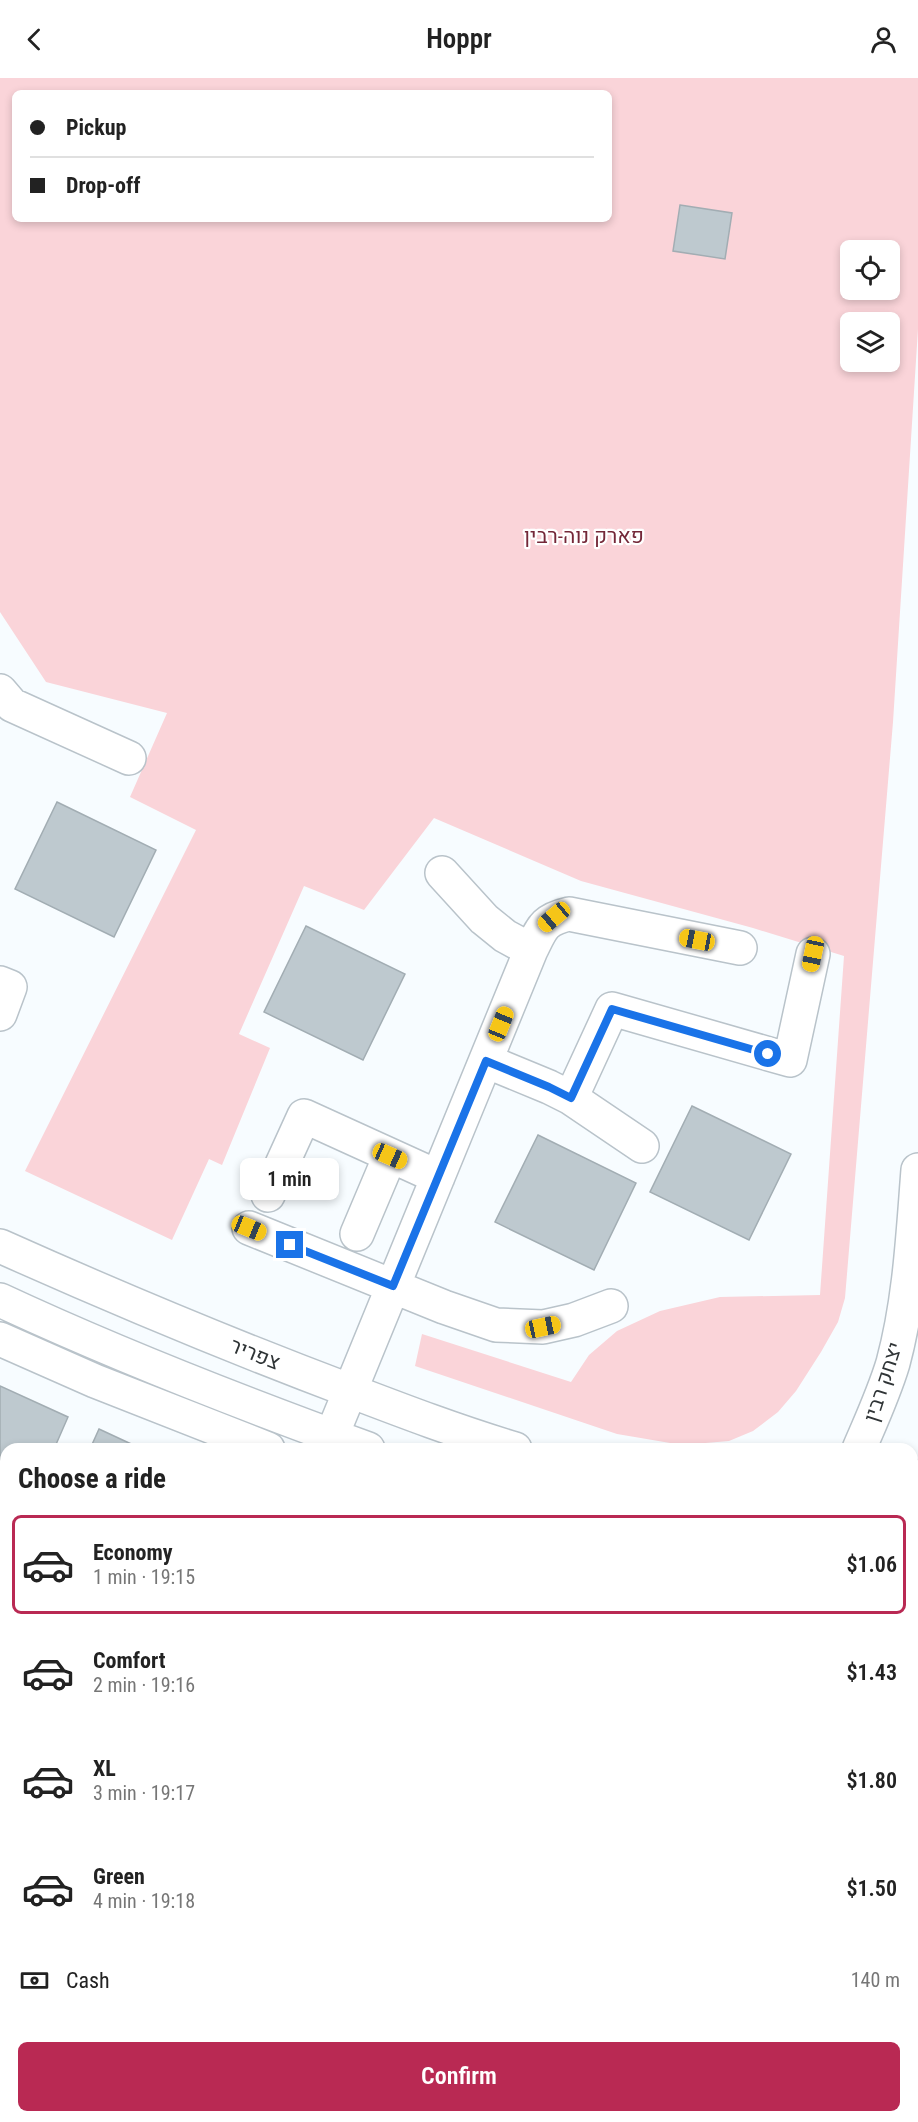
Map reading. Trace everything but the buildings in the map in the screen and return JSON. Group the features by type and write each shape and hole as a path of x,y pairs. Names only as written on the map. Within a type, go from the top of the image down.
{"street":[{"path":"4,707 129,758"},
{"path":"442,873 484,919 506,936 531,950"},
{"path":"332,1435 542,927 554,917 569,914 740,948"},
{"path":"571,1098 612,1009 790,1060 813,954"},
{"path":"0,983 10,987 0,1014"},
{"path":"486,1061 571,1098 642,1146"},
{"path":"268,1195 304,1116 438,1177"},
{"path":"357,1234 390,1156"},
{"name":"יצחק רבין","path":"862,1443 879,1403 892,1364 900,1328 911,1254 918,1170"},
{"path":"249,1228 496,1325 543,1327 574,1320 611,1306"},
{"name":"צפריר","path":"0,1246 156,1313 350,1391 497,1443"},
{"path":"0,1300 179,1376 353,1443"},
{"path":"0,1339 95,1381 253,1443"}],"green space":[{"name":"פארק נוה-רבין","path":"0,78 918,78 918,329 893,722 845,1298 838,1322 821,1352 796,1391 778,1412 753,1431 729,1441 670,1443 617,1434 415,1366 422,1334 571,1382 589,1355 617,1331 660,1311 720,1297 820,1295 844,956 753,928 581,881 434,818 364,910 304,886 239,1034 270,1048 222,1165 209,1159 172,1240 25,1171 196,830 130,797 167,713 46,682 0,612"}],"route":[{"path":"290,1245 393,1286 486,1061 571,1098 612,1009 768,1054"}]}
